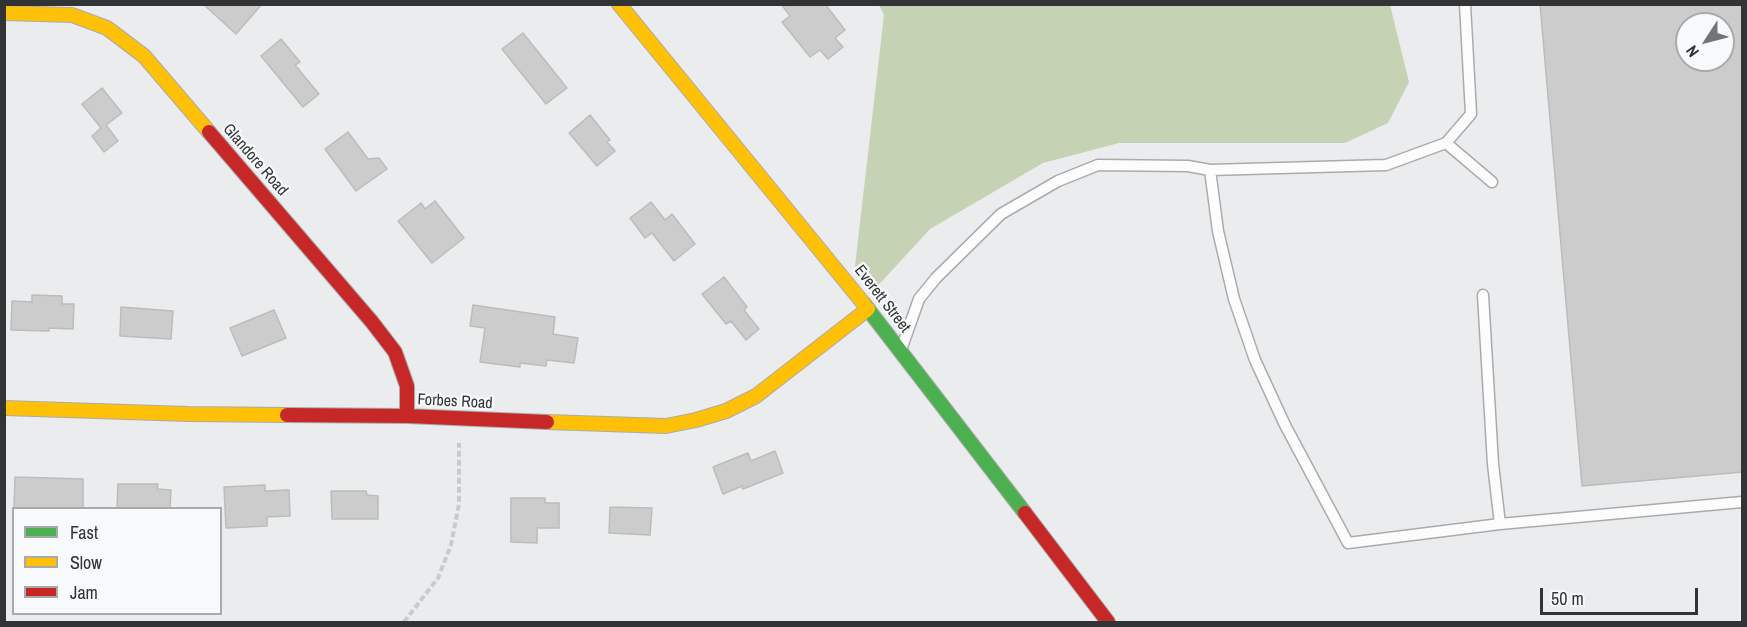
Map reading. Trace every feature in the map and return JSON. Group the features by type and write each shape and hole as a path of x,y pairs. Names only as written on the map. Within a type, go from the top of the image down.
{"street":[{"name":"Everett Street","path":"619,4 868,309 1108,622"},
{"name":"Glandore Road","path":"4,13 72,15 107,28 144,56 372,322 395,352 407,386 407,416"},
{"name":"Forbes Road","path":"4,408 188,414 407,416 666,426 726,411 756,396 868,309"}],"lane":[{"path":"900,350 919,299 936,278 1001,214 1048,186 1098,165 1188,166 1210,170 1386,165 1446,143 1470,114 1465,4"},
{"path":"1446,143 1492,182"},
{"path":"1210,170 1218,231 1234,298 1255,360 1285,425 1348,543 1500,524 1743,502"},
{"path":"1483,295 1493,464 1500,524"}],"path":[{"path":"404,622 438,579 451,544 459,504 459,419"}],"green space":[{"path":"879,5 1390,5 1409,82 1388,123 1345,143 1119,143 1043,163 930,229 873,291 855,266 884,15"}],"building":[{"path":"203,4 262,4 236,34"},
{"path":"781,4 825,4 845,30 835,38 843,47 828,59 820,50 810,57 782,22 790,16"},
{"path":"1540,4 1743,4 1743,472 1582,486"},
{"path":"523,33 567,88 546,104 502,49"},
{"path":"281,39 300,62 295,65 319,94 303,107 261,56"},
{"path":"102,88 122,113 106,125 118,141 104,152 92,136 101,128 82,104"},
{"path":"590,115 610,140 607,142 615,151 597,166 569,133"},
{"path":"348,132 368,159 379,158 387,169 356,191 325,149"},
{"path":"435,201 464,238 432,263 398,221 421,203 425,209"},
{"path":"651,202 665,220 672,214 695,244 674,261 652,233 645,238 630,218"},
{"path":"724,277 747,307 744,310 759,329 746,340 731,321 726,324 702,294"},
{"path":"32,295 62,296 62,304 74,304 73,329 11,330 12,301 32,302"},
{"path":"473,305 555,317 553,334 578,338 574,363 547,360 546,366 520,363 520,367 480,362 485,328 470,326"},
{"path":"121,307 173,311 171,339 120,336"},
{"path":"274,310 286,338 242,356 230,328"},
{"path":"775,451 783,473 743,489 742,486 723,494 713,467 748,453 751,461"},
{"path":"15,477 83,479 83,507 14,507"},
{"path":"118,484 158,484 157,489 171,490 170,507 117,507"},
{"path":"265,485 265,491 289,490 290,516 267,517 267,526 226,528 224,487"},
{"path":"331,491 366,491 367,495 378,496 378,519 332,519"},
{"path":"511,498 545,498 545,503 559,503 559,528 537,528 537,543 511,542"},
{"path":"610,507 652,508 650,535 609,533"}],"traffic: fast":[{"path":"864,304 1025,513"}],"traffic: slow":[{"path":"619,4 864,304"},
{"path":"4,13 72,15 107,28 144,56 209,132"},
{"path":"547,422 666,426 726,411 756,396 868,309"},
{"path":"4,408 287,415"}],"traffic: jam":[{"path":"209,132 372,322 395,352 407,386 407,416"},
{"path":"287,415 407,416 547,422"},
{"path":"1025,513 1108,622"}]}
